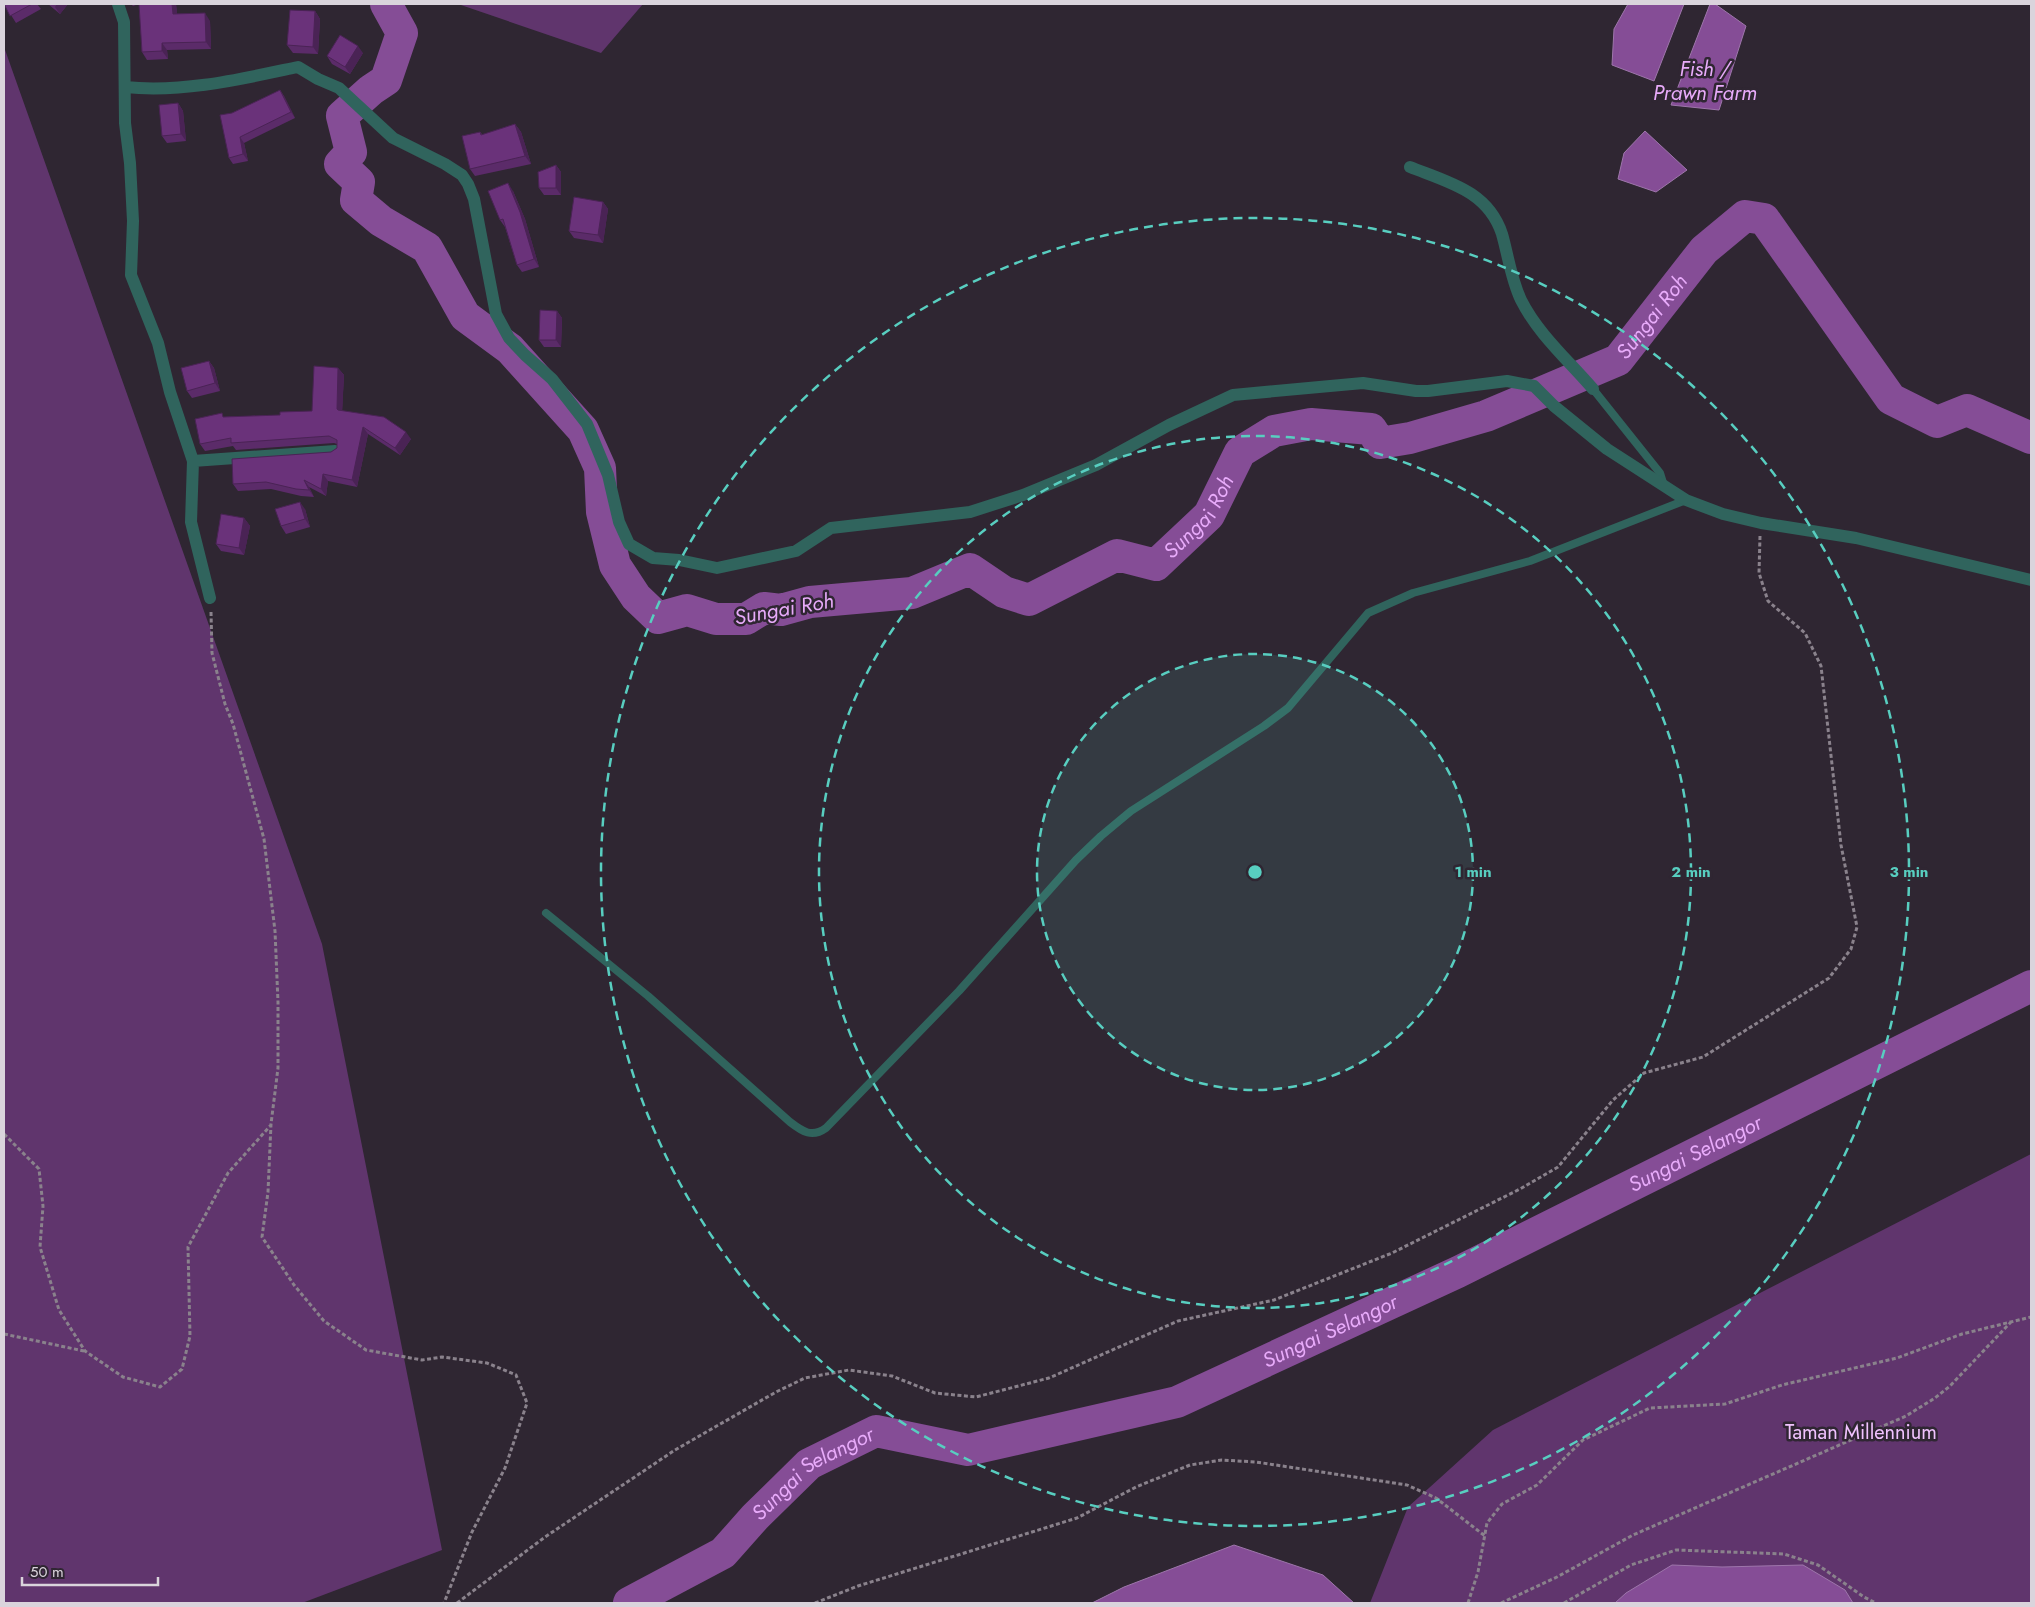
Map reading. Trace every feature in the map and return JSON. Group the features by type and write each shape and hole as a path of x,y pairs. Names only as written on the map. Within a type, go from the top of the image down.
{"street":[{"path":"118,4 124,22 125,123 130,163 133,221 131,275 158,343 170,392 193,461 191,522 210,598"},
{"path":"125,87 152,90 197,87 298,67 318,79 339,88 393,138 445,164 462,175 474,199 496,314 509,338 525,356 552,379 587,424 608,475 619,522 629,544 653,558 679,560 717,568 796,551 832,528 970,512 1023,495 1096,465 1169,425 1233,396 1363,383 1416,391 1507,381 1534,386 1554,406 1607,449 1686,500 1723,514 1761,523 1856,538 2031,580"},
{"path":"1410,167 1464,189 1490,209 1502,235 1521,299 1544,334 1593,389"},
{"path":"193,461 335,451"}],"lane":[{"path":"1593,389 1660,473 1664,487"},
{"path":"546,913 648,996 790,1122 803,1132 818,1133 826,1128 959,991 1076,860 1101,836 1131,810 1264,726 1288,708 1368,613 1413,593 1530,561 1686,500"}],"path":[{"path":"456,1603 545,1537 675,1450 776,1392 805,1378 848,1370 892,1376 935,1393 976,1398 1049,1378 1178,1322 1274,1300 1392,1253 1558,1167 1612,1100 1644,1073 1703,1057 1829,978 1851,949 1857,927 1841,844 1821,666 1805,633 1768,601 1758,574 1761,523"},
{"path":"210,598 212,653 225,704 234,724 264,839 275,931 278,1068 271,1124 268,1192 262,1237 294,1285 324,1322 366,1350 422,1360 442,1357 487,1363 516,1375 528,1403 505,1468 472,1532 444,1603"},
{"path":"4,1334 85,1352 122,1376 160,1387 182,1369 190,1336 188,1247 228,1173 271,1124"},
{"path":"4,1134 39,1169 43,1206 40,1247 59,1310 85,1352"},
{"path":"1468,1603 1478,1572 1488,1522 1502,1504 1536,1485 1583,1440 1650,1408 1725,1404 1782,1385 1897,1358 1962,1334 2031,1317"},
{"path":"1501,1603 1557,1577 1633,1535 1906,1416 1936,1398 1950,1386 2012,1322"},
{"path":"815,1603 858,1586 1077,1518 1136,1487 1190,1465 1222,1460 1256,1462 1407,1484 1436,1498 1485,1536"},
{"path":"1564,1603 1630,1565 1676,1550 1784,1554 1818,1565 1864,1597 1876,1603"}],"green space":[{"path":"458,4 643,4 601,53"},
{"path":"4,47 322,944 442,1550 302,1603 4,1603"},
{"name":"Taman Millennium","path":"2031,1154 2031,1603 1370,1603 1408,1507 1493,1430"}],"water":[{"name":"Fish / Prawn Farm","path":"1628,4 1684,4 1654,81 1612,65 1614,29"},
{"name":"Fish / Prawn Farm","path":"1710,4 1715,4 1746,26 1719,110 1671,105"},
{"name":"Fish / Prawn Farm","path":"1645,131 1687,170 1656,192 1618,179 1624,153"},
{"path":"1234,1545 1323,1575 1354,1603 1092,1603 1124,1587"},
{"path":"1672,1565 1722,1567 1803,1565 1845,1590 1853,1603 1615,1603 1626,1593"}],"building":[{"path":"4,4 32,4 10,16"},
{"path":"139,4 172,4 173,14 205,13 206,42 162,43 162,51 142,52"},
{"path":"290,10 315,11 313,47 287,45"},
{"path":"340,35 358,46 345,67 327,56"},
{"path":"280,90 291,112 240,137 243,154 229,158 220,115 232,113"},
{"path":"178,103 181,134 162,136 159,105"},
{"path":"515,124 525,156 470,169 462,136 480,132 481,135"},
{"path":"556,165 556,188 539,188 538,172"},
{"path":"508,183 520,212 534,259 517,265 503,219 500,220 488,191"},
{"path":"574,197 603,202 598,235 569,231"},
{"path":"540,310 557,311 556,340 539,340"},
{"path":"209,361 215,383 187,391 181,368"},
{"path":"314,366 338,368 338,410 384,417 406,432 395,448 363,427 352,480 323,474 321,489 304,480 309,490 266,482 233,484 232,459 331,452 337,448 337,440 329,436 231,443 231,438 200,444 195,419 222,413 223,417 280,415 280,412 312,411"},
{"path":"300,502 305,519 281,526 275,509"},
{"path":"221,514 244,518 239,548 216,544"}],"waterway":[{"name":"Sungai Roh","path":"386,4 402,33 386,80 371,90 342,116 351,152 340,164 359,182 356,200 381,221 427,248 465,316 510,349 583,430 600,468 602,512 615,565 636,597 658,618 687,610 716,619 746,619 764,608 781,610 810,602 912,593 970,569 1004,592 1029,600 1117,555 1156,565 1209,515 1240,452 1274,431 1311,424 1371,429 1380,443 1410,438 1486,416 1618,360 1704,250 1745,216 1764,219 1891,399 1937,422 1967,410 2031,438"},
{"name":"Sungai Selangor","path":"629,1603 723,1553 755,1517 809,1464 876,1431 968,1450 1177,1402 1458,1272 2031,986"}]}
